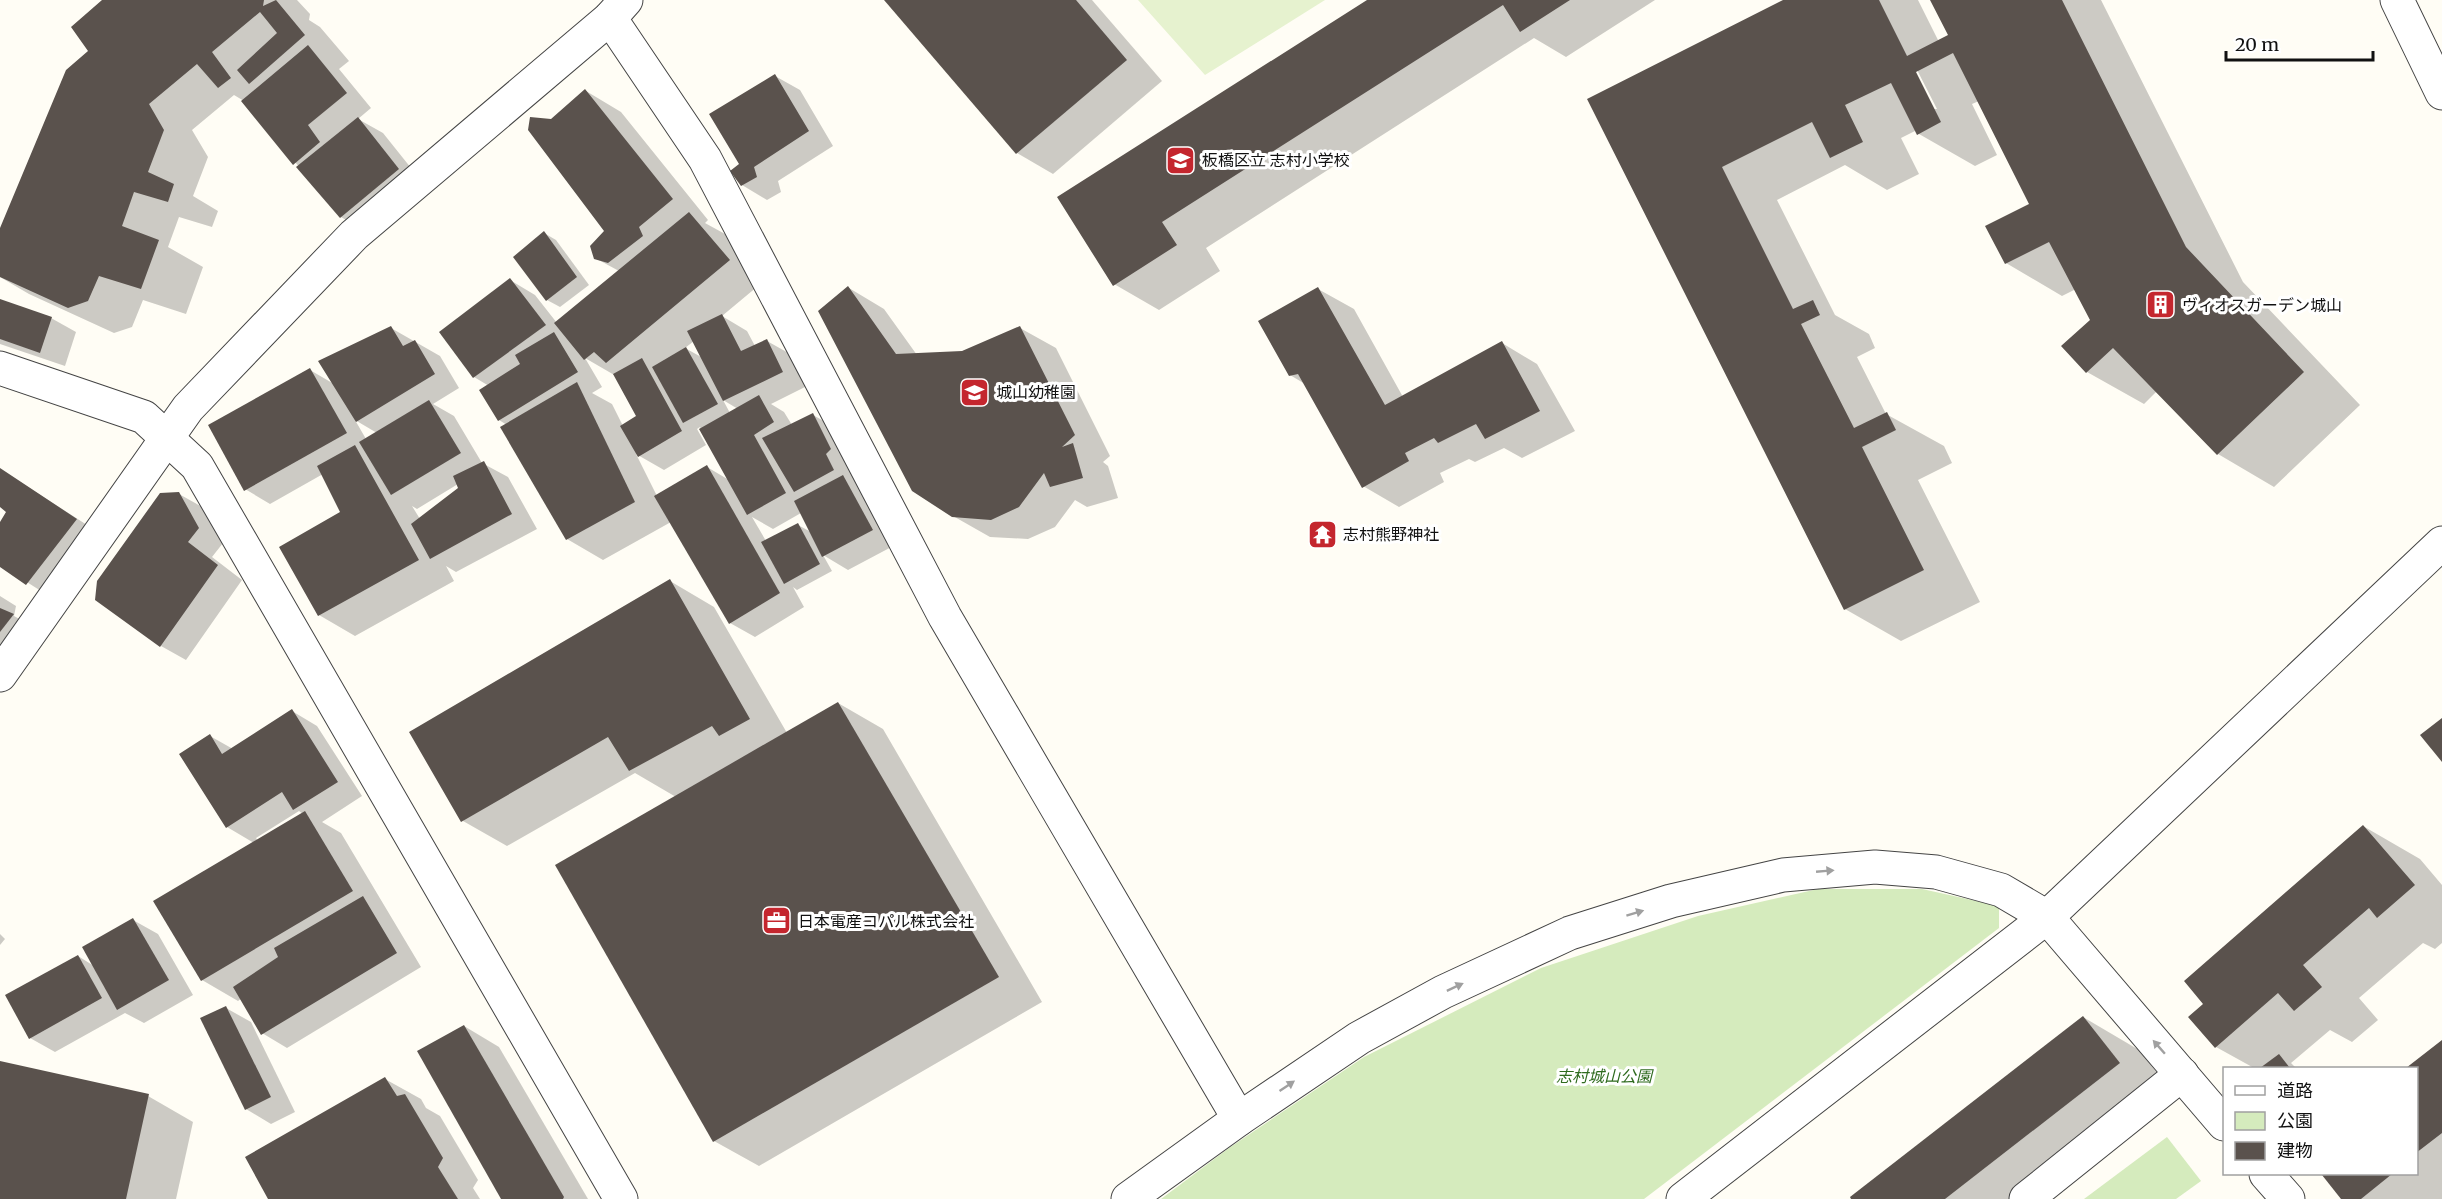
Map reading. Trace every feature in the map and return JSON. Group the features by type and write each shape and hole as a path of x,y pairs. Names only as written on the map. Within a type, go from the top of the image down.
{"street":[{"path":"2397,0 2442,93"},
{"path":"0,675 166,436 188,408 354,235 618,9 705,159 945,617 1239,1119"},
{"path":"0,368 144,417 197,466 621,1199"},
{"path":"1683,1199 2047,917 2442,543"},
{"path":"1128,1199 1239,1119 1359,1038 1443,992 1570,933 1671,901 1783,875 1875,867 1936,872 2001,890 2047,917 2223,1123"},
{"path":"2026,1199 2182,1074"},
{"path":"2268,1175 2288,1199"}],"green space":[{"path":"1138,0 1325,0 1205,75"},
{"name":"志村城山公園","path":"1818,889 1922,889 1999,906 1999,928 1644,1199 1161,1199 1229,1148 1364,1057 1541,968 1698,916"},
{"path":"2167,1137 2201,1181 2176,1199 2084,1199"}],"building":[{"path":"102,0 264,0 263,6 276,0 305,35 249,84 237,70 277,33 260,12 212,52 231,78 218,88 197,64 149,104 164,130 148,172 174,184 168,202 134,192 122,226 159,240 141,289 99,276 88,301 68,308 0,277 0,228 66,70 88,51 71,27"},
{"path":"884,0 1076,0 1127,60 1016,154"},
{"path":"1367,0 1570,0 1520,32 1503,5 1162,222 1177,245 1113,286 1057,197"},
{"name":"ヴィオスガーデン城山","path":"1783,0 1879,0 1907,56 1948,35 1930,0 2062,0 2186,247 2304,372 2217,455 2113,348 2086,373 2061,346 2090,320 2049,242 2005,264 1985,226 2029,204 1953,53 1916,72 1941,122 1917,135 1891,83 1845,105 1863,142 1830,158 1812,122 1722,167 1793,309 1813,300 1820,315 1801,324 1854,428 1887,412 1896,430 1862,447 1924,570 1844,610 1587,99"},
{"path":"308,45 347,93 308,125 320,142 293,165 241,101"},
{"path":"775,74 809,131 754,167 757,177 741,186 730,171 739,164 709,114"},
{"path":"585,89 673,199 639,227 643,236 608,263 594,259 590,246 604,231 528,130 530,117 551,119"},
{"path":"358,117 399,169 340,218 296,167"},
{"path":"689,212 730,260 606,363 594,352 584,360 554,323"},
{"path":"544,231 577,277 546,301 513,257"},
{"path":"510,278 546,325 473,378 439,332"},
{"path":"848,286 896,354 962,351 1020,326 1075,435 1062,447 1073,443 1083,478 1050,487 1044,473 1019,507 991,520 952,517 912,491 818,311"},
{"path":"1318,287 1385,405 1502,341 1540,411 1485,439 1476,424 1438,443 1434,438 1405,453 1409,461 1362,488 1298,374 1289,376 1258,321"},
{"path":"0,299 52,317 40,353 0,339"},
{"path":"722,314 741,351 767,339 783,372 723,401 687,331"},
{"path":"391,326 403,346 415,340 435,374 356,422 318,361"},
{"path":"554,332 578,372 498,421 479,390 520,364 515,355"},
{"path":"686,347 718,404 683,423 652,367"},
{"path":"642,358 682,431 638,457 620,426 636,416 613,374"},
{"path":"310,368 347,433 244,491 208,425"},
{"path":"577,382 635,502 566,540 500,427"},
{"path":"759,395 774,422 754,435 786,493 747,515 699,429"},
{"path":"429,400 461,453 391,495 359,442"},
{"path":"813,413 831,449 826,454 834,470 794,492 762,438"},
{"path":"355,445 419,560 318,616 279,547 340,512 317,466"},
{"path":"484,461 512,514 430,559 411,524 458,488 453,476"},
{"path":"707,465 780,593 729,624 654,496"},
{"path":"0,468 77,519 26,585 0,567 0,522 6,512 0,507"},
{"path":"843,475 873,530 822,557 794,501"},
{"path":"179,492 199,528 188,542 218,565 160,647 95,600 97,581 160,493"},
{"path":"798,523 820,564 784,584 761,542"},
{"path":"670,579 750,719 719,736 712,726 629,771 608,737 461,822 409,732"},
{"path":"0,608 14,614 0,632"},
{"name":"日本電産コパル株式会社","path":"838,702 999,977 713,1142 555,865"},
{"path":"292,709 338,782 293,810 282,792 226,828 179,754 210,734 222,754"},
{"path":"2442,718 2442,762 2420,735"},
{"path":"305,811 353,891 201,981 153,901"},
{"path":"2363,825 2415,885 2377,918 2369,908 2303,965 2322,987 2294,1011 2278,993 2215,1048 2188,1017 2203,1004 2184,981"},
{"path":"363,896 397,953 261,1035 233,987 278,957 274,948"},
{"path":"133,918 169,980 117,1010 82,947"},
{"path":"78,955 102,998 29,1039 5,995"},
{"path":"226,1006 271,1097 245,1110 200,1018"},
{"path":"2083,1016 2120,1063 1945,1199 1851,1199 1850,1197"},
{"path":"464,1025 564,1197 563,1199 501,1199 417,1051"},
{"path":"2442,1040 2442,1133 2418,1151 2418,1067 2407,1067"},
{"path":"2279,1054 2289,1067 2261,1067"},
{"path":"0,1061 149,1094 126,1199 0,1199"},
{"path":"385,1077 397,1096 405,1094 443,1158 438,1167 458,1199 268,1199 245,1157"},
{"path":"2322,1175 2391,1175 2361,1199 2341,1199"}],"place":[{"name":"板橋区立 志村小学校","path":"1181,160"},
{"name":"ヴィオスガーデン城山","path":"2161,305"},
{"name":"城山幼稚園","path":"975,392"},
{"name":"志村熊野神社","path":"1322,534"},
{"name":"日本電産コパル株式会社","path":"777,921"}]}
